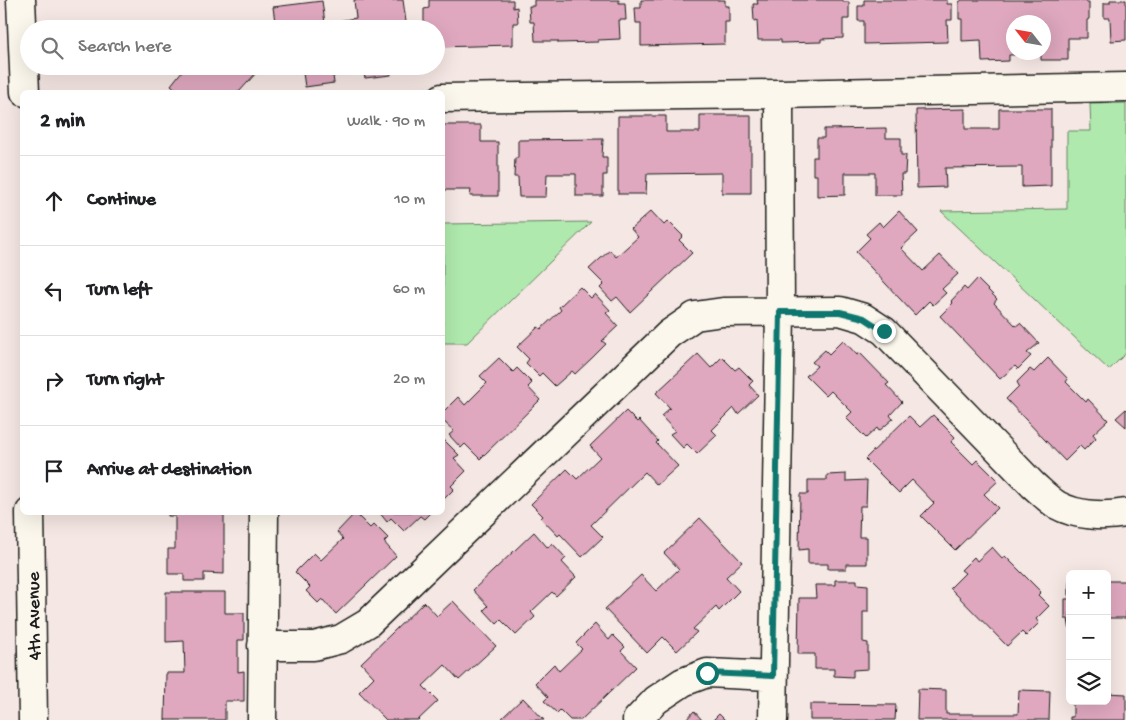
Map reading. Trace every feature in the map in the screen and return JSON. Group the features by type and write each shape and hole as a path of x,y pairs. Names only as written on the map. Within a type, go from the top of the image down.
{"street":[{"path":"21,0 22,20"},
{"path":"24,75 25,90"},
{"path":"445,98 1126,87"},
{"path":"773,720 780,312 779,94"},
{"path":"262,646 314,646 340,639 368,623 669,334 695,316 722,312 840,312 864,318 884,331 1033,485 1058,505 1082,513 1110,516 1126,513"},
{"name":"4th Avenue","path":"30,515 33,720"},
{"path":"262,720 264,515"},
{"path":"637,720 656,700 682,682 707,673 773,676"}],"green space":[{"path":"1126,103 1126,353 1109,370 941,211 1067,209 1067,131 1091,131 1090,104"},
{"path":"591,222 467,343 445,343 445,224"}],"building":[{"path":"354,0 403,0 406,20 344,20 356,18"},
{"path":"429,0 513,0 513,8 517,7 518,23 513,23 513,45 445,47 445,20 424,20 424,9 429,8"},
{"path":"534,0 619,0 619,3 625,3 626,20 619,20 620,39 598,40 598,42 558,43 558,41 535,41 534,22 530,22 529,6 534,6"},
{"path":"641,0 725,0 725,6 729,6 729,22 725,22 725,44 641,46 641,23 636,23 635,8 641,8"},
{"path":"757,0 843,0 843,2 849,2 849,19 843,19 843,38 821,39 821,42 781,43 781,40 758,40 757,20 754,21 753,4 758,4"},
{"path":"864,0 947,0 947,4 952,4 952,20 947,20 948,42 864,44 864,21 858,21 858,6 864,6"},
{"path":"962,0 1086,0 1086,2 1089,2 1087,38 1068,38 1068,60 1051,60 1051,15 1006,15 1006,60 1009,61 982,62 981,40 962,41 962,19 959,19 959,2"},
{"path":"1110,0 1126,0 1126,40 1111,41 1110,18 1104,18 1104,3 1110,3"},
{"path":"322,1 325,20 275,20 273,7"},
{"path":"179,75 254,75 241,90 177,90 171,85"},
{"path":"303,75 340,75 333,76 334,83 305,87"},
{"path":"364,75 391,75 365,78"},
{"path":"965,109 965,129 999,129 999,109 1051,109 1051,186 1022,187 1022,167 945,168 946,187 917,188 916,110"},
{"path":"700,115 751,115 751,193 722,193 722,173 647,174 646,194 618,194 618,116 666,116 666,132 700,132"},
{"path":"445,125 481,125 481,142 498,142 498,196 470,196 471,190 445,190"},
{"path":"886,128 886,138 901,138 901,155 906,155 905,174 901,174 902,195 875,195 875,173 845,173 845,195 817,196 817,175 813,175 813,157 817,157 817,138 824,138 824,129"},
{"path":"603,139 602,157 607,157 607,175 603,175 603,196 576,196 576,174 547,174 546,197 519,197 518,177 514,177 515,158 518,158 518,140"},
{"path":"651,211 664,225 668,221 683,236 679,240 692,253 630,312 617,297 612,301 600,288 604,284 589,269 610,250 616,257 638,237 631,229"},
{"path":"899,211 918,232 901,248 923,271 940,255 958,274 942,289 946,293 933,305 929,301 915,315 856,252 870,238 866,234 879,222 883,227"},
{"path":"977,279 997,299 994,303 1016,326 1020,323 1039,343 1027,353 1031,356 1018,369 1015,366 1000,379 940,316 953,303 951,301 964,287 967,290"},
{"path":"580,287 591,298 595,294 610,310 606,313 618,326 602,341 606,344 592,358 575,374 572,371 555,386 542,373 539,376 526,363 529,359 517,347 538,327 541,329 561,310 559,307"},
{"path":"843,340 857,355 860,353 889,383 886,385 902,402 890,415 893,419 879,431 877,428 866,438 846,418 852,412 831,391 826,396 806,376 817,366 812,362 825,350 829,354"},
{"path":"698,354 711,368 722,357 735,370 739,367 753,381 749,385 758,395 738,414 734,408 712,430 717,435 697,454 687,444 683,448 670,434 675,431 661,416 670,408 656,393"},
{"path":"499,358 513,372 517,368 532,383 528,387 540,400 480,459 465,444 461,448 449,435 454,431 445,423 445,410 458,397 465,405 487,383 480,376"},
{"path":"1048,358 1068,379 1066,382 1086,402 1088,399 1108,420 1093,434 1096,438 1084,450 1080,446 1065,461 1006,399 1019,386 1017,382 1030,369 1034,372"},
{"path":"1126,409 1126,427 1116,418"},
{"path":"626,411 637,422 639,420 658,441 656,443 678,466 657,485 645,472 591,525 603,537 582,557 560,534 558,536 531,504 567,469 577,479 600,457 590,446"},
{"path":"933,415 955,437 951,442 973,464 977,460 998,481 984,494 998,508 955,550 921,516 934,503 912,480 899,493 865,459 909,416 920,427"},
{"path":"445,441 459,455 454,458 466,471 451,486 454,489 445,498"},
{"path":"846,474 846,481 867,480 866,506 860,506 859,537 867,537 867,564 846,564 846,569 828,569 828,564 808,564 808,549 799,550 800,494 808,494 808,480 827,480 827,475"},
{"path":"224,515 224,574 204,573 204,581 184,581 184,574 168,574 168,549 175,549 175,516 168,516"},
{"path":"353,515 357,515 370,528 374,524 388,538 384,542 396,556 336,614 322,599 318,603 306,591 310,587 295,572 314,553 321,560 343,539 337,532"},
{"path":"381,515 428,515 424,519 420,516 404,531 391,518 387,522"},
{"path":"700,518 742,562 726,577 739,591 719,611 716,607 693,629 697,632 677,651 663,637 647,653 605,609 641,575 656,591 679,569 664,553"},
{"path":"534,532 548,548 552,543 566,558 562,562 576,577 556,596 552,592 531,612 535,617 516,635 501,620 497,624 484,610 488,606 473,590"},
{"path":"992,547 1002,558 1005,556 1041,592 1038,595 1049,606 1036,619 1039,623 1026,636 1022,632 1007,646 950,588 965,573 961,570 974,557 977,561"},
{"path":"835,580 857,580 857,584 868,585 868,612 863,612 863,642 868,643 868,669 853,670 853,677 834,676 834,669 815,669 815,654 798,654 799,598 816,598 815,585 835,585"},
{"path":"1111,581 1126,581 1126,618 1111,618"},
{"path":"166,592 225,592 225,613 244,613 244,640 238,640 238,672 244,671 244,701 225,701 225,720 165,720 166,673 185,673 184,641 166,642"},
{"path":"1066,599 1066,619 1065,619"},
{"path":"453,601 496,646 459,680 445,665 423,686 438,701 418,720 386,720 359,692 374,677 361,663 424,602 437,616"},
{"path":"595,624 609,640 613,635 625,647 621,651 636,667 581,720 570,720 560,710 557,713 544,701 548,697 535,683 554,664 559,671 582,649 576,643"},
{"path":"918,689 946,690 946,714 1018,714 1019,690 1050,691 1049,720 917,720"},
{"path":"1111,693 1126,694 1126,720 1070,720 1070,717 1073,717 1073,705 1111,705"},
{"path":"523,698 544,720 504,720 502,718"},
{"path":"810,704 896,705 895,720 810,720"},
{"path":"694,711 702,720 686,720"},
{"path":"719,714 725,720 713,720"}],"route":[{"path":"707,673 773,676 780,312 840,312 864,318 884,331"}]}
